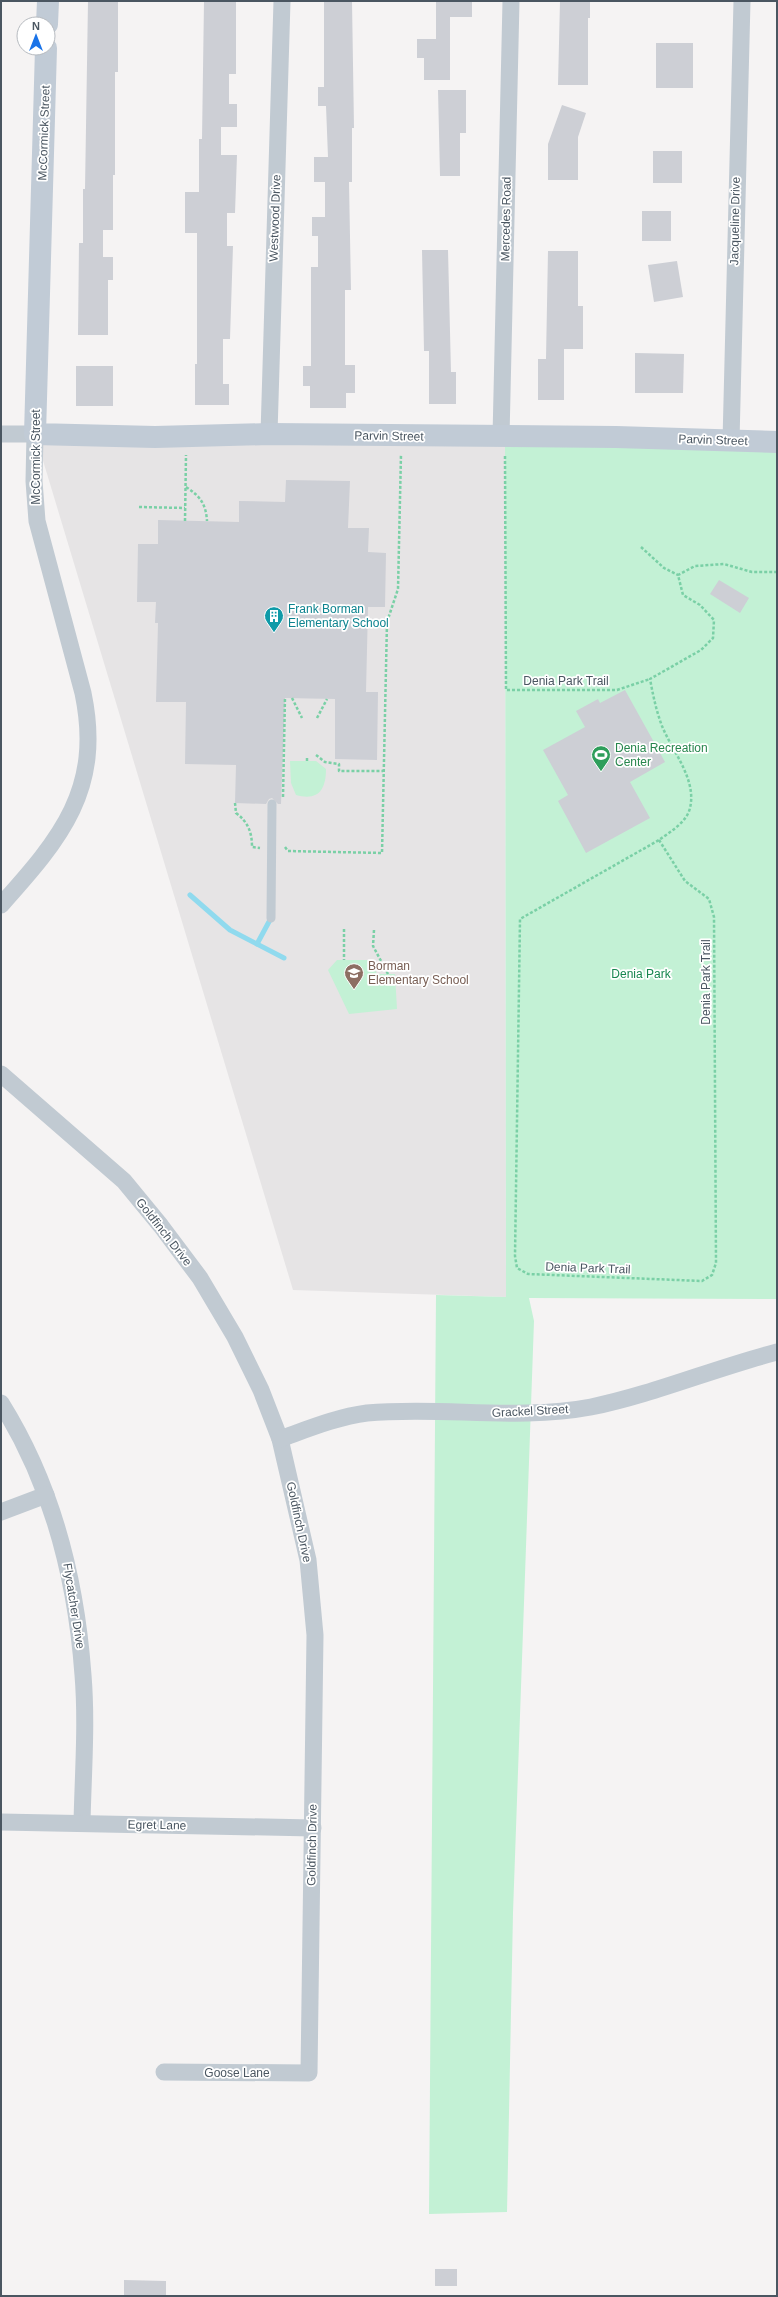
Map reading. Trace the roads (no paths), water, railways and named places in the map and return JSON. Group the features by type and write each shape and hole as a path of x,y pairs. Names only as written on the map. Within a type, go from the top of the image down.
{"street":[{"path":"47,16 48,1"},
{"name":"Westwood Drive","path":"270,434 282,1"},
{"name":"Mercedes Road","path":"503,437 511,1"},
{"name":"Jacqueline Drive","path":"731,440 742,1"},
{"name":"McCormick Street","path":"1,905 44,857 59,836 81,787 89,738 88,716 84,693 37,521 34,481 46,56"},
{"name":"Parvin Street","path":"1,434 155,437 270,434 731,440 777,442"},
{"name":"Goldfinch Drive","path":"1,1074 124,1181 170,1238 200,1278 235,1337 261,1390 280,1439 299,1514 313,1601 315,1635 310,2073"},
{"name":"Grackel Street","path":"280,1439 330,1421 365,1414 392,1412 519,1414 590,1407 777,1352"},
{"name":"Flycatcher Drive","path":"1,1403 24,1446 46,1495 69,1567 80,1644 84,1698 82,1823"},
{"path":"1,1512 46,1495"},
{"name":"Egret Lane","path":"1,1822 313,1828"},
{"name":"Goose Lane","path":"164,2072 310,2073"}],"lane":[{"path":"271,918 272,804"}],"waterway":[{"path":"190,895 230,930 284,958"},
{"path":"257,944 271,918"}],"place":[{"name":"Frank Borman Elementary School","path":"274,633"},
{"name":"Denia Recreation Center","path":"601,772"},
{"name":"Borman Elementary School","path":"354,990"}],"park label":[{"name":"Denia Park","path":"641,974"}]}
